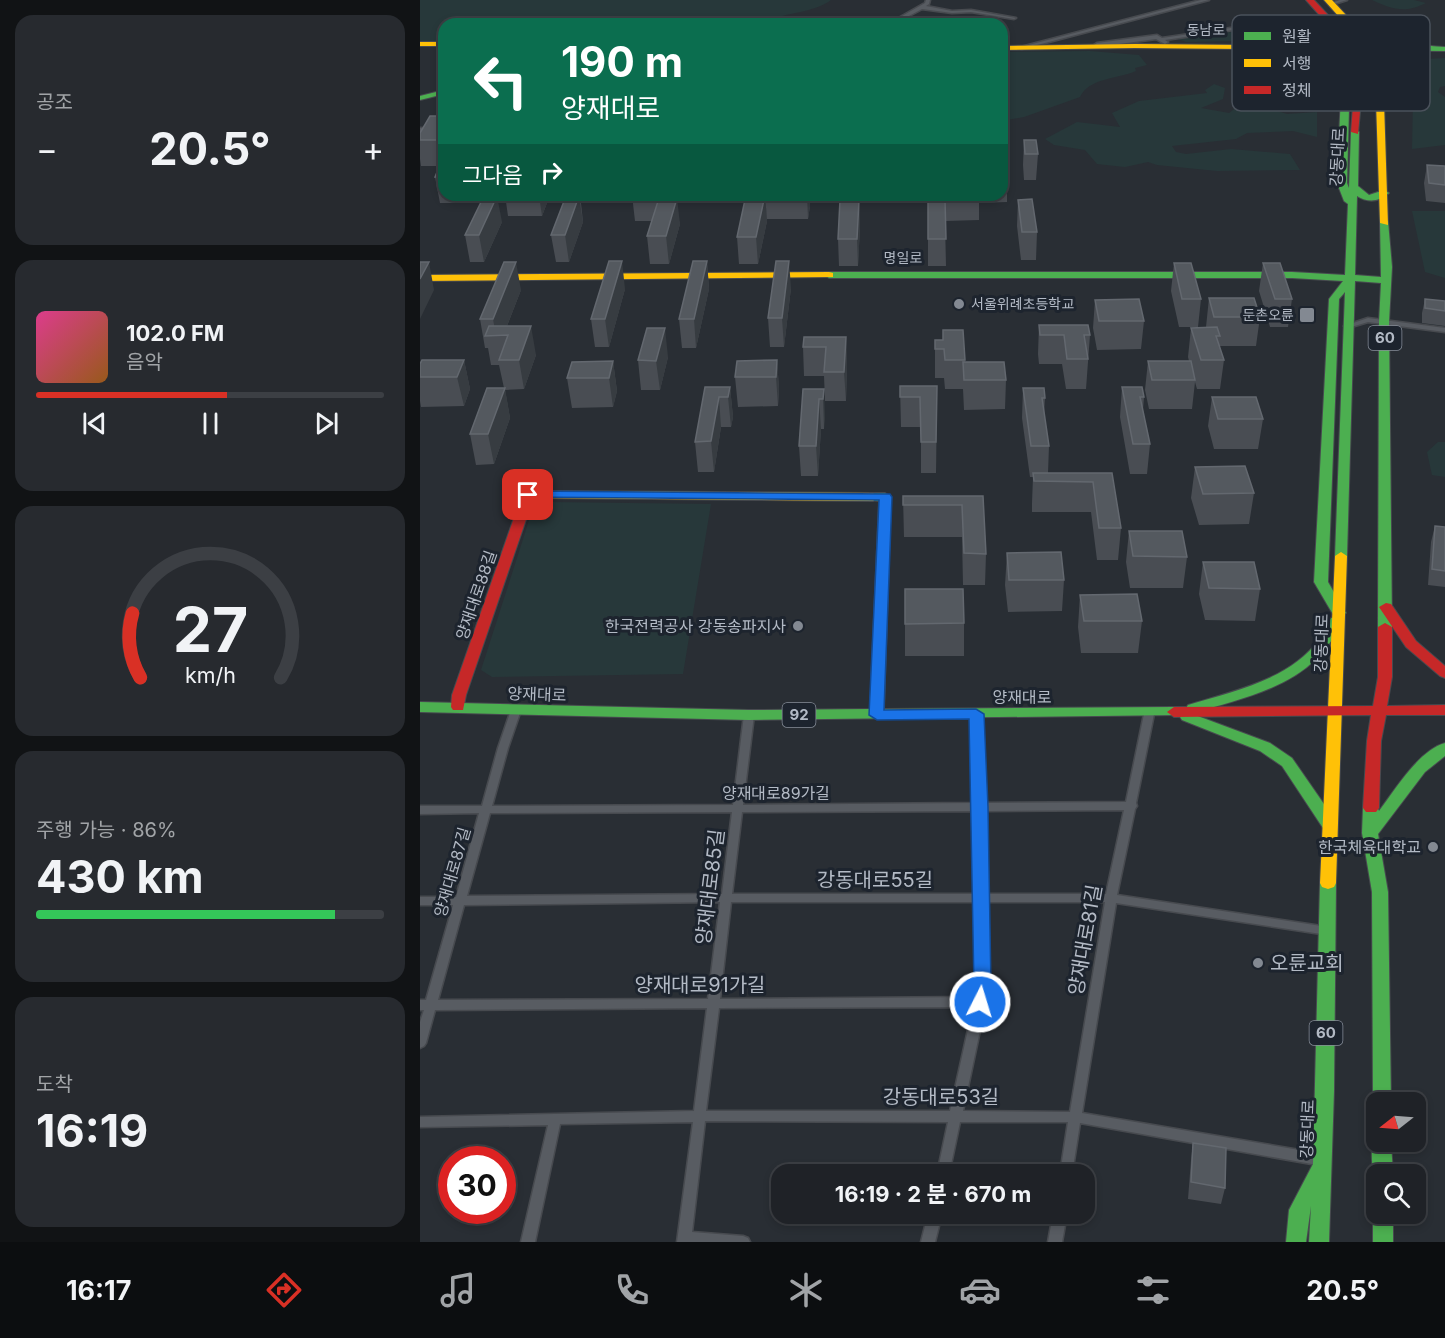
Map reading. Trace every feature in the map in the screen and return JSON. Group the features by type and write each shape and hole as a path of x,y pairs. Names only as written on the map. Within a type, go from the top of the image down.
{"main road":[{"path":"1310,0 1325,15"},
{"path":"1329,2 1341,15"},
{"name":"동남로","path":"1008,48 1166,43 1232,45"},
{"path":"420,44 438,44"},
{"name":"동남로","path":"1430,48 1445,49"},
{"path":"420,98 438,94"},
{"path":"1345,111 1342,183 1352,208"},
{"name":"강동대로","path":"1319,1242 1323,1160 1329,824 1339,613 1352,185 1357,111"},
{"name":"60","path":"1381,111 1386,280 1384,322 1385,677 1374,741 1371,833 1380,892 1382,1092"},
{"path":"1352,185 1363,198 1379,198 1384,193"},
{"name":"명일로","path":"420,278 922,274 1292,275 1386,280"},
{"path":"1179,713 1259,686 1289,673 1318,652 1331,632 1339,613 1321,582 1334,299 1350,278"},
{"name":"양재대로88길","path":"458,707 459,695 528,495 885,497 877,715"},
{"path":"1385,606 1407,641 1424,659 1445,673"},
{"name":"양재대로","path":"420,707 749,715 1149,714 1445,710"},
{"path":"1179,713 1265,747 1287,762 1329,824"},
{"path":"1371,833 1420,768 1445,748"},
{"path":"1296,1242 1299,1210 1323,1160"},
{"path":"1383,1224 1383,1242"}],"street":[{"path":"901,18 927,4 928,0"},
{"path":"1020,48 1207,0"},
{"path":"1329,2 1345,0"},
{"path":"921,7 952,12 971,11 1014,18"},
{"path":"1097,45 1157,37 1166,43 1189,33 1232,30"},
{"path":"420,130 438,131"},
{"path":"1348,326 1360,320 1445,330"},
{"name":"양재대로87길","path":"420,1043 425,1005 460,901 516,710"},
{"path":"945,1164 982,988 980,807 976,714"},
{"name":"양재대로81길","path":"1068,1164 1111,898 1132,806 1149,714"},
{"name":"양재대로85길","path":"685,1240 749,715"},
{"name":"양재대로89가길","path":"420,810 1132,806"},
{"name":"강동대로55길","path":"420,901 1111,898 1328,931"},
{"name":"양재대로91가길","path":"425,1005 980,1002"},
{"name":"강동대로53길","path":"420,1122 701,1116 1076,1117 1323,1160"},
{"path":"528,1242 555,1119"},
{"path":"928,1242 932,1224"},
{"path":"1055,1242 1058,1224"},
{"path":"685,1240 743,1242"}],"shaded area":[{"path":"420,0 831,0 816,8 775,18 438,18 438,42 420,42"},
{"path":"1372,0 1414,0 1426,3 1398,9"},
{"path":"1232,32 1232,41 1186,42 1178,39 1192,35"},
{"path":"1090,51 1139,55 1147,65 1135,68 1136,71 1129,74 1090,86 1080,97 1024,117 1008,120 1008,52"},
{"path":"1445,58 1445,86 1440,87 1438,92 1445,97 1445,145 1412,149 1413,111 1430,111 1430,59"},
{"path":"1214,84 1225,88 1223,99 1201,108 1229,113 1232,111 1277,111 1287,114 1317,112 1317,137 1293,131 1247,133 1236,139 1172,146 1176,152 1186,154 1231,149 1290,154 1300,170 1217,171 1157,165 1148,162 1125,167 1097,164 1085,150 1054,145 1045,139 1077,122 1120,127 1112,113 1139,101 1207,93 1205,90"},
{"path":"1412,211 1445,211 1445,278 1425,272"},
{"path":"1438,442 1445,442 1445,477 1432,475 1427,452"},
{"path":"548,502 711,504 683,674 492,677 481,670 533,508"}],"building":[{"path":"430,116 438,116 438,140 420,140 420,133"},
{"path":"1024,140 1036,140 1038,154 1025,154"},
{"path":"1427,165 1445,166 1445,185 1429,183"},
{"path":"1032,199 1037,232 1022,232 1018,200"},
{"path":"482,201 495,201 479,235 465,235"},
{"path":"564,201 577,201 565,235 551,235"},
{"path":"658,201 676,201 666,236 647,236"},
{"path":"745,201 764,201 756,237 737,237"},
{"path":"840,201 859,201 857,239 838,239"},
{"path":"928,201 945,201 946,239 928,239"},
{"path":"609,261 622,261 605,319 591,319"},
{"path":"693,261 707,261 694,319 679,319"},
{"path":"776,261 789,261 782,318 768,318"},
{"path":"420,262 429,262 420,279"},
{"path":"504,262 516,262 493,319 480,319"},
{"path":"1174,263 1191,263 1201,299 1182,299"},
{"path":"1263,263 1280,263 1292,299 1275,299"},
{"path":"1209,298 1254,298 1260,317 1214,317"},
{"path":"1139,299 1144,321 1099,321 1095,300"},
{"path":"1425,299 1445,301 1445,311 1425,308"},
{"path":"1039,325 1088,325 1090,335 1084,335 1088,359 1067,359 1064,335 1040,335"},
{"path":"489,326 531,326 519,360 499,360 508,335 485,336"},
{"path":"1217,327 1220,336 1216,336 1224,360 1201,360 1191,328"},
{"path":"647,328 665,328 656,361 638,360"},
{"path":"943,330 963,330 965,360 945,360 944,349 935,349 935,340 943,340"},
{"path":"804,337 846,337 844,372 824,372 826,347 803,347"},
{"path":"422,360 464,360 457,377 420,377"},
{"path":"777,360 776,377 735,377 737,361"},
{"path":"613,361 609,378 567,378 572,362"},
{"path":"1148,361 1191,361 1195,380 1152,380"},
{"path":"963,362 1004,362 1006,380 964,380"},
{"path":"900,386 937,386 936,442 921,442 920,397 900,397"},
{"path":"705,387 730,387 728,397 719,397 711,441 695,442"},
{"path":"1122,387 1142,387 1144,397 1140,397 1150,444 1133,444"},
{"path":"487,388 505,388 488,434 470,434"},
{"path":"1023,388 1044,388 1045,398 1042,398 1049,446 1031,446"},
{"path":"803,389 824,389 823,399 819,399 816,446 799,446"},
{"path":"1212,397 1256,397 1263,419 1218,419"},
{"path":"1245,466 1254,493 1203,494 1195,467"},
{"path":"1033,473 1112,473 1121,528 1099,528 1093,482 1034,481"},
{"path":"903,496 983,496 986,554 964,553 962,505 903,505"},
{"path":"1435,526 1445,527 1445,571 1432,569"},
{"path":"1129,531 1182,531 1187,557 1133,556"},
{"path":"1061,552 1064,580 1009,580 1007,553"},
{"path":"1203,562 1254,562 1260,589 1209,588"},
{"path":"905,589 963,589 964,623 905,624"},
{"path":"1137,594 1142,621 1084,621 1080,595"},
{"path":"1193,1143 1226,1148 1225,1188 1191,1182"}],"traffic: fast":[{"path":"1430,49 1445,49"},
{"path":"420,98 438,94"},
{"path":"1345,111 1342,183 1349,201"},
{"path":"1341,556 1355,132"},
{"path":"1352,185 1367,198 1375,198 1384,193"},
{"path":"1385,223 1387,267 1384,322 1385,627"},
{"path":"829,275 1292,275 1386,280"},
{"path":"1339,613 1321,582 1334,299 1350,278"},
{"path":"873,497 885,497 877,715"},
{"path":"1193,708 1256,688 1294,670 1311,657 1325,641 1336,621"},
{"path":"420,707 749,715 1174,712"},
{"path":"1187,717 1265,747 1287,762 1329,824"},
{"path":"1370,833 1420,768 1445,748"},
{"path":"1371,808 1370,833 1380,892 1382,1092"},
{"path":"1319,1242 1325,1091 1328,883"},
{"path":"1382,1152 1383,1164"},
{"path":"1296,1242 1299,1210 1318,1170"},
{"path":"1383,1224 1383,1242"}],"traffic: slow":[{"path":"1328,0 1342,15"},
{"path":"420,44 438,44"},
{"path":"1008,48 1232,47"},
{"path":"1381,111 1385,223"},
{"path":"420,278 829,275"},
{"path":"544,495 873,497"},
{"path":"1328,883 1341,556"}],"traffic: jam":[{"path":"1310,0 1324,15"},
{"path":"1355,132 1357,111"},
{"path":"458,707 459,695 528,495 544,495"},
{"path":"1386,607 1411,644 1445,673"},
{"path":"1371,808 1374,741 1385,677 1385,627"},
{"path":"1174,712 1445,710"}],"place":[{"name":"서울위례초등학교","path":"959,304"},
{"name":"둔촌오륜","path":"1307,315"},
{"name":"한국전력공사 강동송파지사","path":"798,626"},
{"name":"한국체육대학교","path":"1433,847"},
{"name":"오륜교회","path":"1258,963"}],"route":[{"path":"528,495 885,497 877,715 976,714 980,807 982,988 980,1002"}]}
